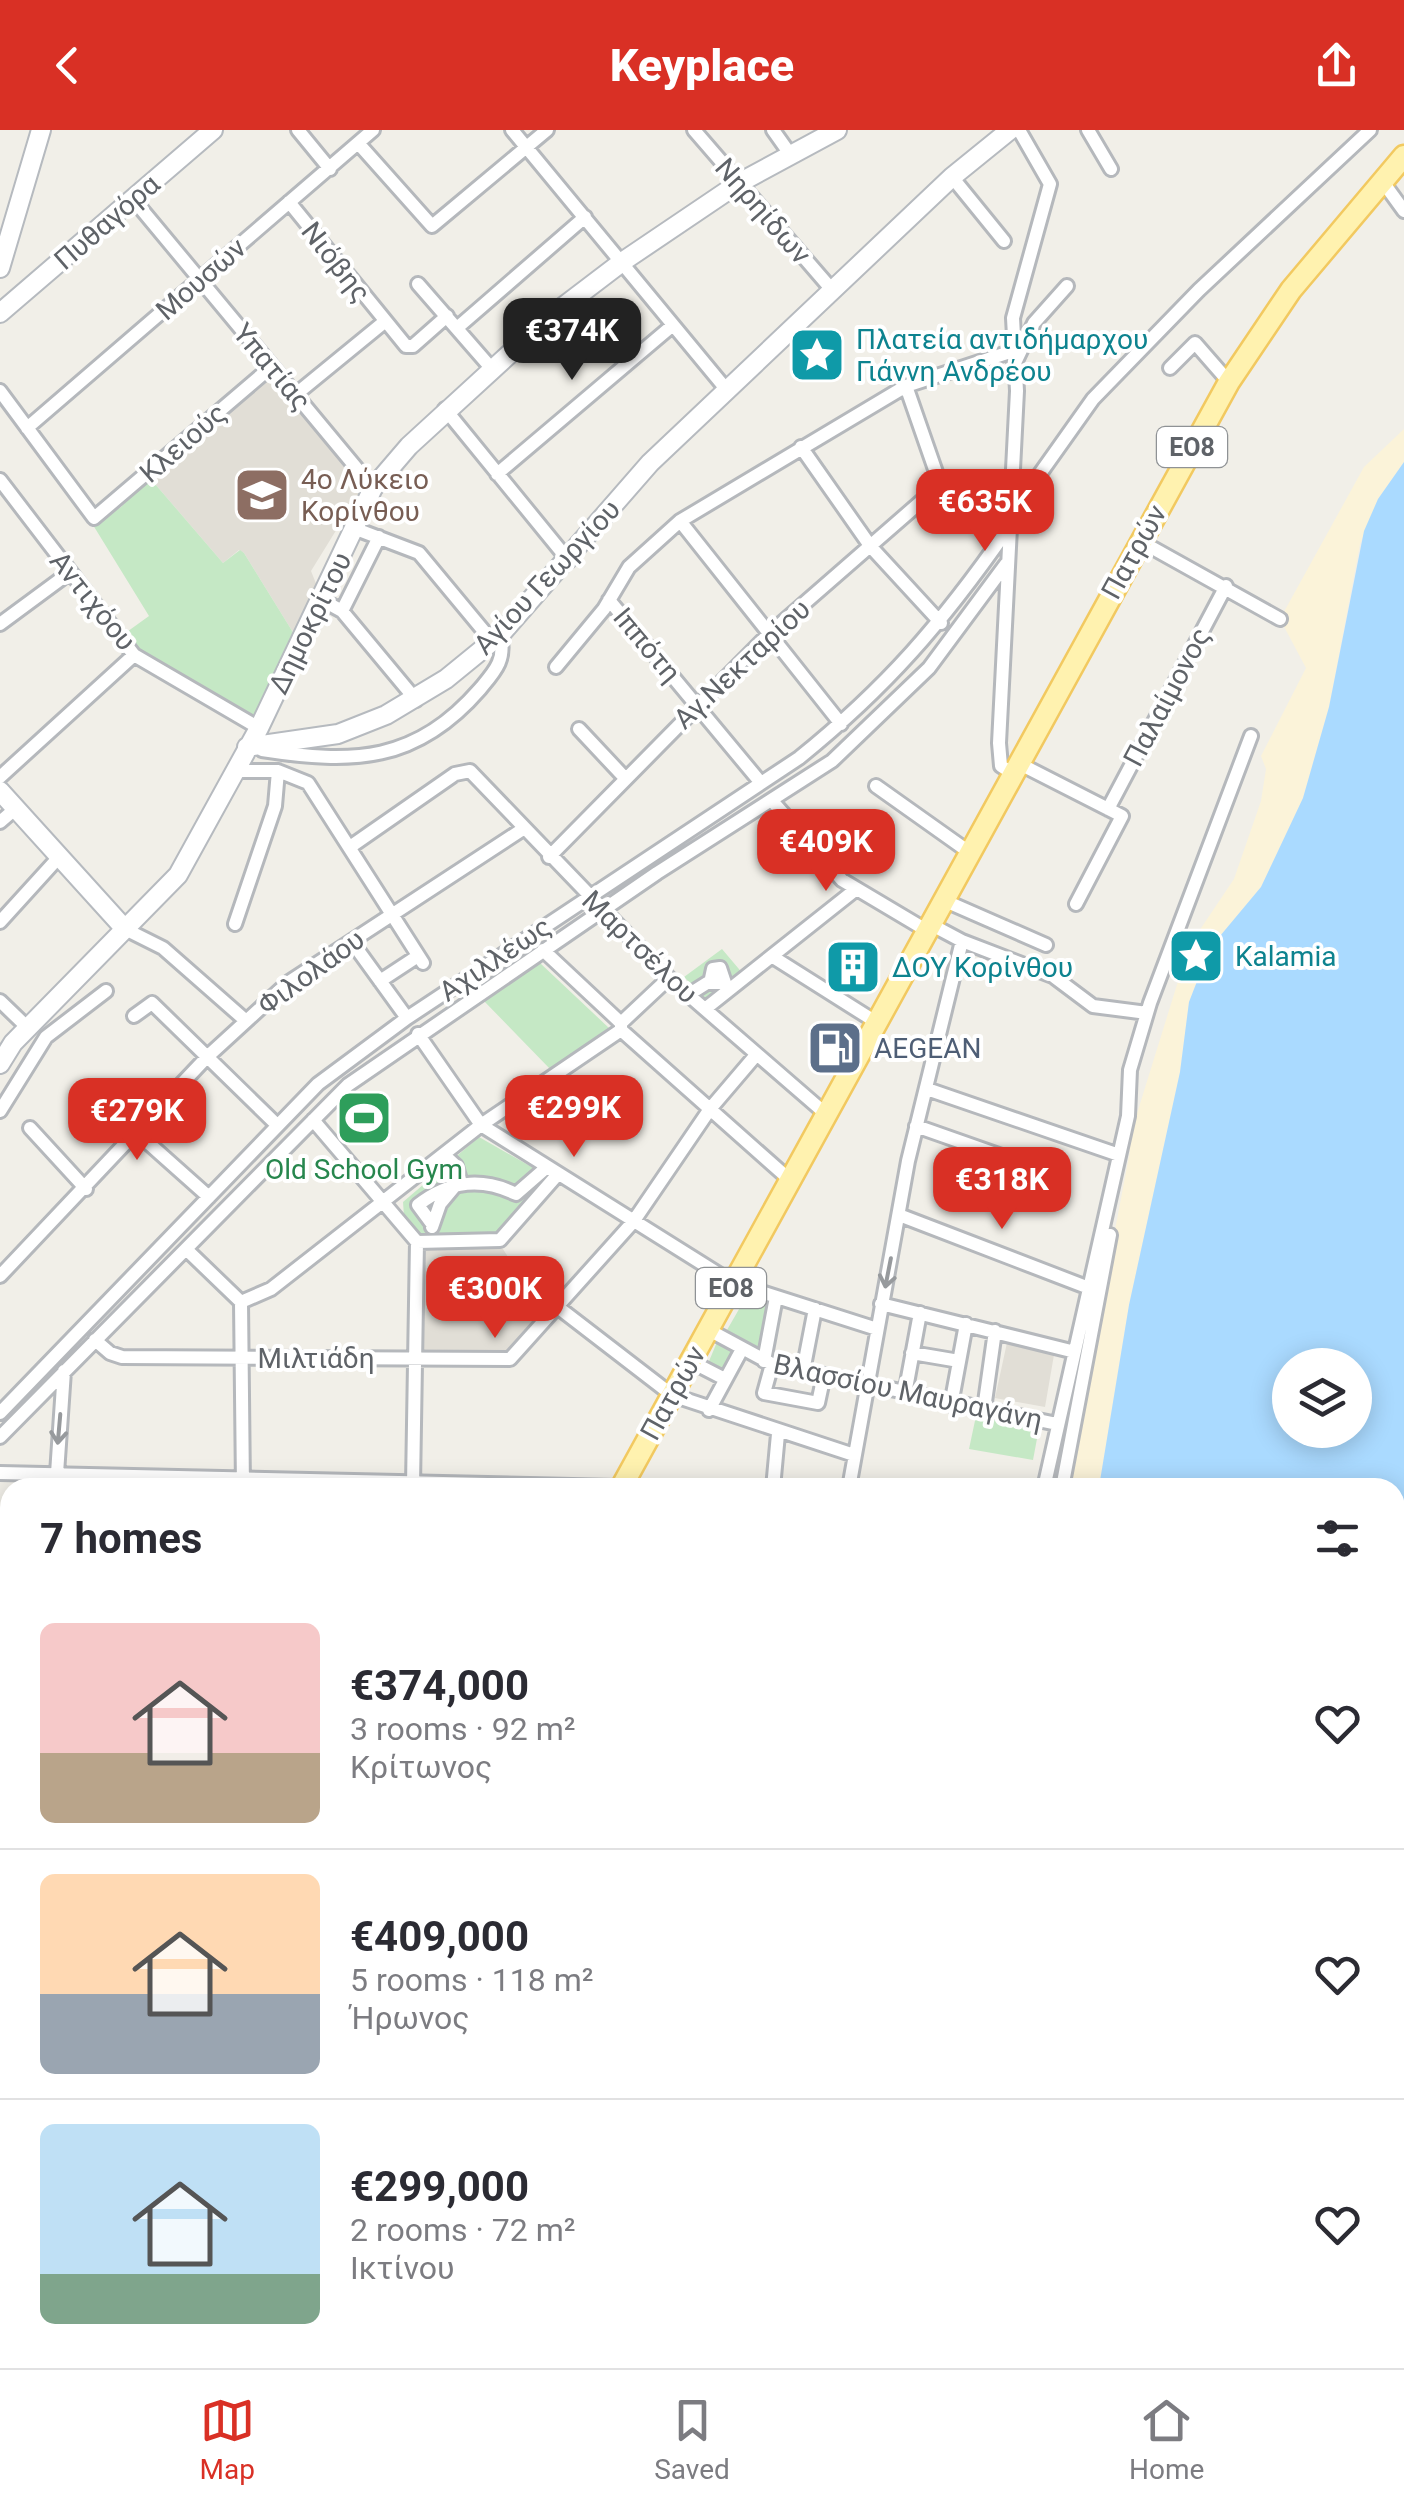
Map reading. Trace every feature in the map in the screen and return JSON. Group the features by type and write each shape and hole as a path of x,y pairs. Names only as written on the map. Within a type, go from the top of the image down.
{"main road":[{"name":"Πατρών","path":"1012,762 1228,382 1291,290 1404,156"},
{"name":"ΕΟ8","path":"928,927 1012,762"},
{"name":"Πατρών","path":"626,1478 928,927"}],"street":[{"path":"0,268 41,130"},
{"name":"Πυθαγόρα","path":"0,313 213,130"},
{"path":"298,130 330,168"},
{"name":"Μουσών","path":"27,428 374,130"},
{"path":"512,130 726,389"},
{"path":"358,143 432,226 547,130"},
{"name":"Νηρηίδων","path":"694,130 832,291"},
{"path":"773,130 790,154"},
{"name":"Δημοκρίτου","path":"246,747 322,600 373,488 445,410 622,262 739,183 837,130"},
{"path":"1019,130 1050,184 1024,289 1014,310 1017,391 1006,564 1012,762 1122,816 1076,904"},
{"path":"1088,130 1112,169"},
{"name":"Αχιλλέως","path":"0,1413 318,1084 407,1018 761,783 840,724 940,623 1063,437 1106,386 1199,290 1370,130"},
{"name":"Αγίου Γεωργίου","path":"246,747 338,734 416,700 496,638 570,560 650,463 998,134"},
{"path":"952,177 1004,241"},
{"path":"1382,182 1404,211"},
{"name":"Υπατίας","path":"133,199 373,488"},
{"name":"Νιόβης","path":"290,202 384,323"},
{"path":"457,328 585,217"},
{"path":"418,284 492,368"},
{"path":"556,667 609,600 628,567 680,521 906,386 1014,358 1034,324 1067,286"},
{"path":"294,395 384,323 410,347 446,316"},
{"path":"497,474 674,325"},
{"path":"1170,368 1194,343 1228,382"},
{"name":"Κλειούς","path":"27,428 94,518 272,367"},
{"name":"Αγ.Νεκταρίου","path":"549,856 768,635 932,492 938,478 906,386"},
{"path":"0,392 27,428"},
{"path":"445,410 570,560"},
{"path":"802,447 871,548 940,623"},
{"name":"Αντιχόου","path":"0,480 134,655 259,728"},
{"path":"680,521 840,724"},
{"path":"0,1064 28,1028 178,875 246,747 347,758 390,752 422,740 461,711 498,667 503,654 496,638 419,553 356,529"},
{"path":"342,611 379,537"},
{"path":"1140,541 1280,618"},
{"name":"Αχιλλέως","path":"0,1437 348,1085 543,950 832,761 899,700 958,632 1006,564"},
{"path":"0,624 69,573"},
{"name":"Παλαίμονος","path":"1108,808 1226,586"},
{"path":"322,600 342,611 416,700"},
{"name":"Ιππότη","path":"609,600 761,783"},
{"path":"0,777 134,655"},
{"path":"579,729 624,777"},
{"path":"1046,1478 1071,1351 1130,1106 1130,1070 1147,1012 1252,736"},
{"name":"Μαρτσέλου","path":"350,847 465,770 669,978 826,1114"},
{"path":"236,771 278,771 308,783 420,959 380,980"},
{"path":"235,924 274,806 278,771"},
{"path":"876,786 969,852"},
{"path":"0,791 125,929 164,948 245,1020"},
{"path":"773,802 856,890 928,927 1053,976 1093,1006 1147,1012"},
{"path":"0,822 15,809"},
{"name":"Φιλολάου","path":"0,1276 207,1057 289,982 523,829"},
{"path":"0,922 59,857"},
{"path":"705,1010 856,890"},
{"path":"943,900 1046,945"},
{"path":"851,1478 916,1126 962,941"},
{"path":"352,942 407,1018"},
{"path":"543,950 790,1180"},
{"path":"773,957 876,1022"},
{"path":"242,1302 271,1289 481,1125 621,1026 669,978"},
{"path":"688,995 710,983"},
{"path":"0,1111 46,1036 106,991"},
{"path":"0,1000 28,1028"},
{"path":"134,1016 152,1003 276,1124"},
{"path":"418,1034 481,1125 552,1171 733,1283 876,1329"},
{"name":"Μιλτιάδη","path":"95,1340 110,1354 122,1357 510,1359 632,1222 710,1109 756,1055"},
{"path":"927,1089 1126,1156 1064,1478"},
{"path":"313,1120 424,1241 500,1240 552,1171"},
{"path":"916,1126 1030,1166 1034,1174 1028,1191"},
{"path":"30,1128 86,1189"},
{"path":"136,1132 209,1197"},
{"path":"412,1478 415,1358 424,1241 444,1199 458,1185 459,1173 444,1154"},
{"path":"458,1185 492,1183 516,1194 552,1171"},
{"path":"899,1215 1089,1288"},
{"path":"186,1249 242,1302 243,1478"},
{"path":"776,1297 762,1392 818,1403 824,1375"},
{"path":"882,1304 1071,1351"},
{"path":"559,1308 672,1395 778,1434 854,1456"},
{"path":"792,1398 816,1309"},
{"path":"905,1394 920,1313"},
{"path":"951,1405 966,1324"},
{"name":"Βλασσίου Μαυραγάνη","path":"708,1330 768,1363 868,1382 951,1405 1057,1424"},
{"path":"984,1409 996,1331"},
{"path":"709,1410 742,1349"},
{"path":"912,1353 958,1362"},
{"path":"690,1360 725,1380"},
{"path":"56,1478 64,1371"},
{"path":"774,1478 778,1434"},
{"path":"0,1473 35,1478"}],"shaded area":[{"name":"4ο Λύκειο Κορίνθου","path":"271,373 361,484 358,505 348,511 311,571 317,586 294,634 244,553 239,550 223,563 149,477"},
{"path":"424,1246 501,1246 528,1288 551,1305 512,1348 499,1353 418,1350"},
{"path":"1008,1338 1055,1349 1045,1407 995,1398"}],"green space":[{"path":"149,477 223,563 240,550 244,553 294,634 254,719 136,652 124,634 149,616 93,525 121,507"},
{"path":"722,949 744,975 709,1002 684,977"},
{"path":"540,963 609,1028 551,1070 483,1000"},
{"path":"479,1137 551,1178 502,1234 422,1236 404,1216 403,1202"},
{"path":"746,1297 769,1306 760,1349 727,1330"},
{"path":"717,1342 735,1351 725,1372 707,1366"},
{"path":"976,1416 1039,1428 1033,1460 969,1449"}],"sand":[{"name":"Kalamia","path":"1404,429 1404,462 1378,499 1360,544 1329,707 1303,798 1261,887 1210,948 1189,1002 1180,1072 1129,1305 1100,1478 1068,1478 1130,1151 1126,1149 1189,946 1234,879 1261,801 1266,769 1261,756 1306,668 1280,619 1364,467"}],"water":[{"path":"1404,462 1404,1478 1100,1478 1129,1305 1180,1072 1189,1002 1210,948 1261,887 1303,798 1329,707 1364,531 1378,499"}],"place":[{"name":"Πλατεία αντιδήμαρχου Γιάννη Ανδρέου","path":"817,355"},
{"name":"4ο Λύκειο Κορίνθου","path":"262,495"},
{"name":"Kalamia","path":"1196,956"},
{"name":"ΔΟΥ Κορίνθου","path":"853,967"},
{"name":"AEGEAN","path":"835,1048"},
{"name":"Old School Gym","path":"364,1118"}]}
